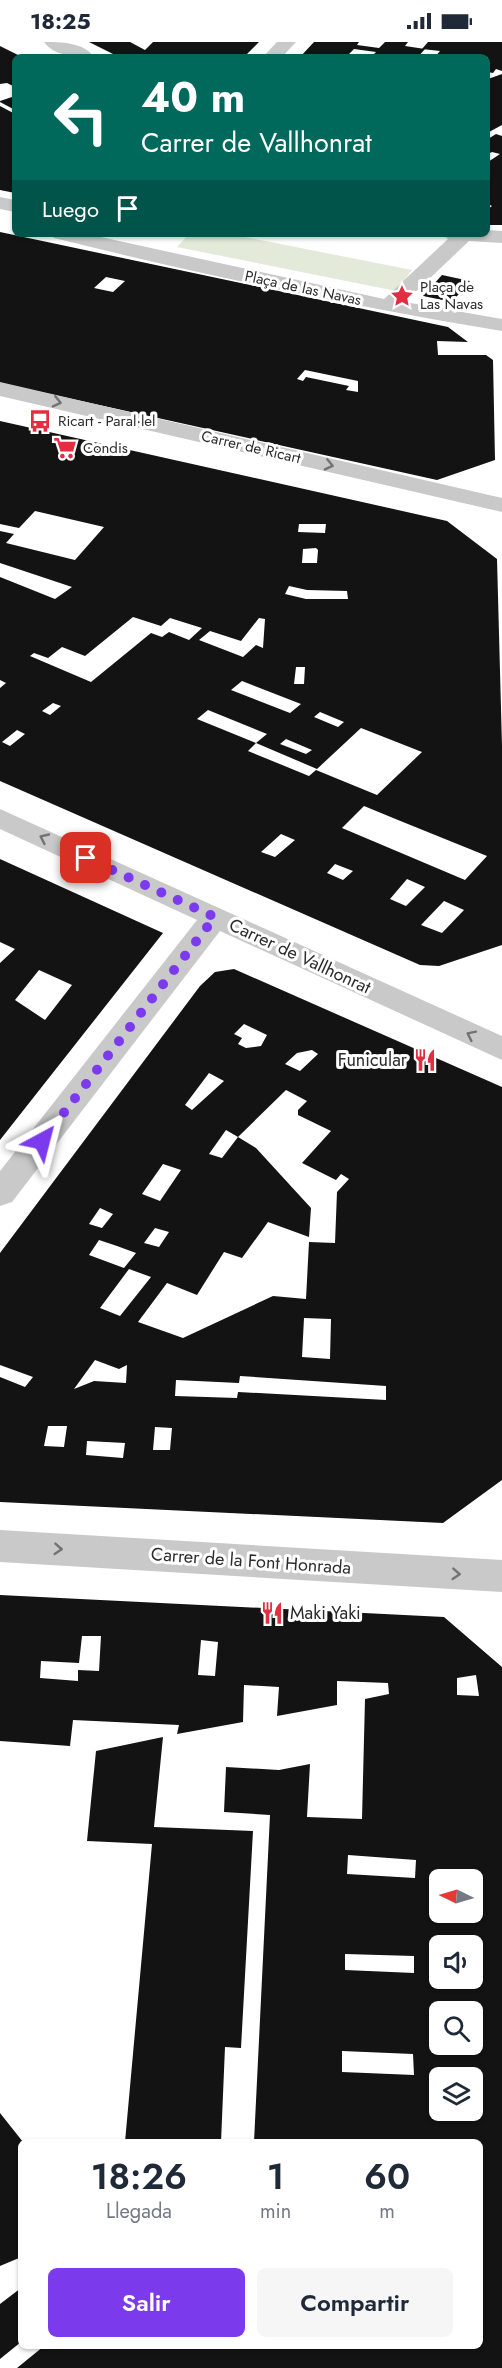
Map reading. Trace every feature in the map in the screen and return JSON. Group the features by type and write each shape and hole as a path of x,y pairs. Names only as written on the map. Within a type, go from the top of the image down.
{"street":[{"path":"53,42 79,54"},
{"path":"275,54 287,42"},
{"name":"Plaça de las Navas","path":"77,237 111,237 153,256 389,306 502,325"},
{"path":"389,306 456,237"},
{"name":"Carrer de Ricart","path":"0,389 502,505"},
{"name":"Carrer de Vallhonrat","path":"0,818 502,1050"},
{"path":"0,1194 215,917"},
{"name":"Carrer de la Font Honrada","path":"0,1546 502,1576"}],"green space":[{"path":"186,237 245,237 412,270 396,291 177,247"}],"building":[{"path":"89,42 130,42 145,50 153,42 259,42 247,54 113,54"},
{"path":"314,42 359,42 357,45 379,48 385,42 408,42 405,46 425,49 421,54 374,54 376,52 354,49 349,54 303,54"},
{"path":"428,42 502,42 502,71 496,69 493,73 490,72 490,54 438,54 440,51 422,49"},
{"path":"0,46 16,54 12,54 12,86 7,83 0,84"},
{"path":"502,74 502,125 490,131 490,78"},
{"path":"12,97 12,108 0,102"},
{"path":"0,106 12,112 12,192 0,190"},
{"path":"496,134 502,136 502,225 490,225 490,208 492,206 490,205 490,161 500,154 490,153 490,138"},
{"path":"0,232 12,235 12,237 24,237 448,327 468,342 437,341 438,355 486,355 493,360 495,460 437,480 0,383","holes":["106,277 125,281 113,292 94,288","305,370 358,381 358,392 346,390 349,386 306,377 303,381 297,379"]},
{"path":"442,275 470,281 452,302 423,296"},
{"path":"0,421 447,521 497,559 502,746 502,945 439,966 420,965 0,781 0,688 6,683 0,680 0,577 55,599 72,587 0,563 0,531 14,534 6,543 75,560 104,527 35,511 19,528 0,524","holes":["299,524 326,524 325,533 298,532","316,548 318,550 317,563 302,563 303,549","289,586 307,590 347,591 348,599 306,599 285,594","133,617 161,626 170,618 202,628 189,640 169,632 162,637 151,633 91,682 30,656 34,653 48,658 62,647 85,656","259,618 265,619 263,648 256,645 243,657 199,640 210,631 241,641","296,667 305,667 304,684 294,684","242,681 301,704 290,713 231,690","53,703 61,706 50,715 42,711","208,710 267,734 256,743 197,719","320,712 344,722 338,727 314,717","361,728 422,752 377,795 316,770 309,776 248,751 256,743 317,769","17,730 25,734 10,746 2,742","286,739 312,750 306,754 280,744","364,806 487,856 465,880 342,828","281,834 295,840 275,857 261,852","335,864 353,871 343,880 327,873","407,879 425,887 406,906 390,899","444,901 464,910 442,933 421,925"]},
{"path":"0,859 163,933 0,1140 0,963 15,949 0,942","holes":["39,970 72,985 45,1020 15,1000"]},
{"path":"234,969 502,1087 502,1480 443,1523 0,1502 0,1377 25,1387 33,1377 0,1365 0,1253 200,986 215,972","holes":["244,1024 267,1035 261,1046 246,1048 238,1044 242,1038 234,1034","312,1050 318,1054 300,1071 285,1064 297,1053","209,1073 224,1081 192,1110 185,1105","286,1090 307,1101 298,1110 298,1115 331,1131 302,1163 336,1180 341,1174 349,1179 337,1192 335,1243 309,1242 306,1299 273,1296 183,1338 138,1322 167,1283 197,1295 224,1252 242,1258 268,1222 309,1237 311,1208 256,1148 238,1137","226,1130 238,1137 222,1158 209,1154","163,1164 181,1170 160,1201 142,1194","100,1208 113,1214 102,1228 89,1224","155,1228 169,1232 159,1247 144,1243","99,1240 136,1253 124,1268 89,1255","129,1269 151,1277 120,1316 100,1308","304,1318 331,1319 330,1359 302,1357","95,1360 119,1369 127,1365 126,1383 94,1381 74,1389","240,1376 386,1386 386,1400 238,1392 237,1398 175,1396 176,1380 239,1383","48,1426 67,1426 64,1447 44,1446","155,1427 172,1428 170,1450 153,1450","87,1441 125,1443 123,1458 86,1455"]},
{"path":"0,1595 444,1617 502,1667 502,2368 17,2368 40,2349 483,2349 483,2139 254,2139 270,1815 224,1812 226,1767 279,1770 310,1764 307,1817 362,1819 365,1699 389,1694 388,1683 337,1681 337,1705 277,1716 279,1687 244,1685 243,1722 177,1734 179,1725 73,1720 70,1746 0,1741","holes":["82,1636 101,1636 99,1671 78,1670 78,1681 40,1678 41,1661 79,1663","201,1640 218,1642 215,1676 198,1675","476,1675 479,1696 457,1695 457,1678","348,1855 416,1860 415,1878 347,1874","345,1954 414,1956 414,1973 345,1970","342,2051 413,2054 414,2075 342,2072"]},
{"path":"163,1737 154,1827 253,1831 241,2048 225,2047 221,2139 125,2139 152,1844 87,1841 96,1751"},
{"path":"0,2113 21,2139 18,2139 18,2258 0,2266"},
{"path":"18,2290 18,2344 0,2359 0,2304"}],"place":[{"name":"Plaça de Las Navas","path":"402,296"},
{"name":"Ricart - Paral·lel","path":"40,421"},
{"name":"Condis","path":"65,448"},
{"name":"Funicular","path":"425,1060"},
{"name":"Maki Yaki","path":"272,1613"}],"route":[{"path":"42,1141 215,917 86,858"}]}
